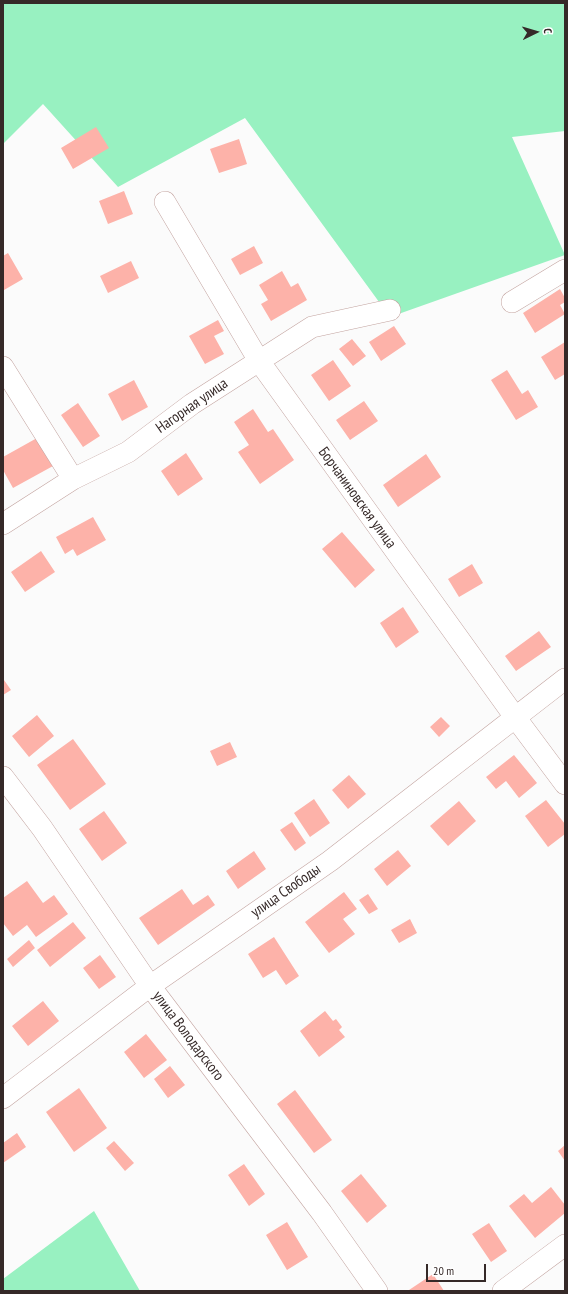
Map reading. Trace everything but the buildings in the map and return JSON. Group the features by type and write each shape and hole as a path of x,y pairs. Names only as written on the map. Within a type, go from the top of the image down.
{"street":[{"name":"Борчаниновская улица","path":"165,202 259,361 515,717 565,784"},
{"path":"512,302 565,270"},
{"name":"Нагорная улица","path":"3,524 73,479 128,452 192,404 312,327 390,310"},
{"path":"3,366 73,479"},
{"name":"улица Свободы","path":"3,1098 150,986 330,861 565,679"},
{"name":"улица Володарского","path":"3,777 42,828 150,986 322,1214 377,1291"},
{"path":"503,1291 565,1245"}],"green space":[{"path":"3,3 565,3 565,131 512,137 565,255 390,317 245,118 118,187 43,104 3,144"},
{"path":"94,1211 140,1291 3,1291 3,1279"}]}
